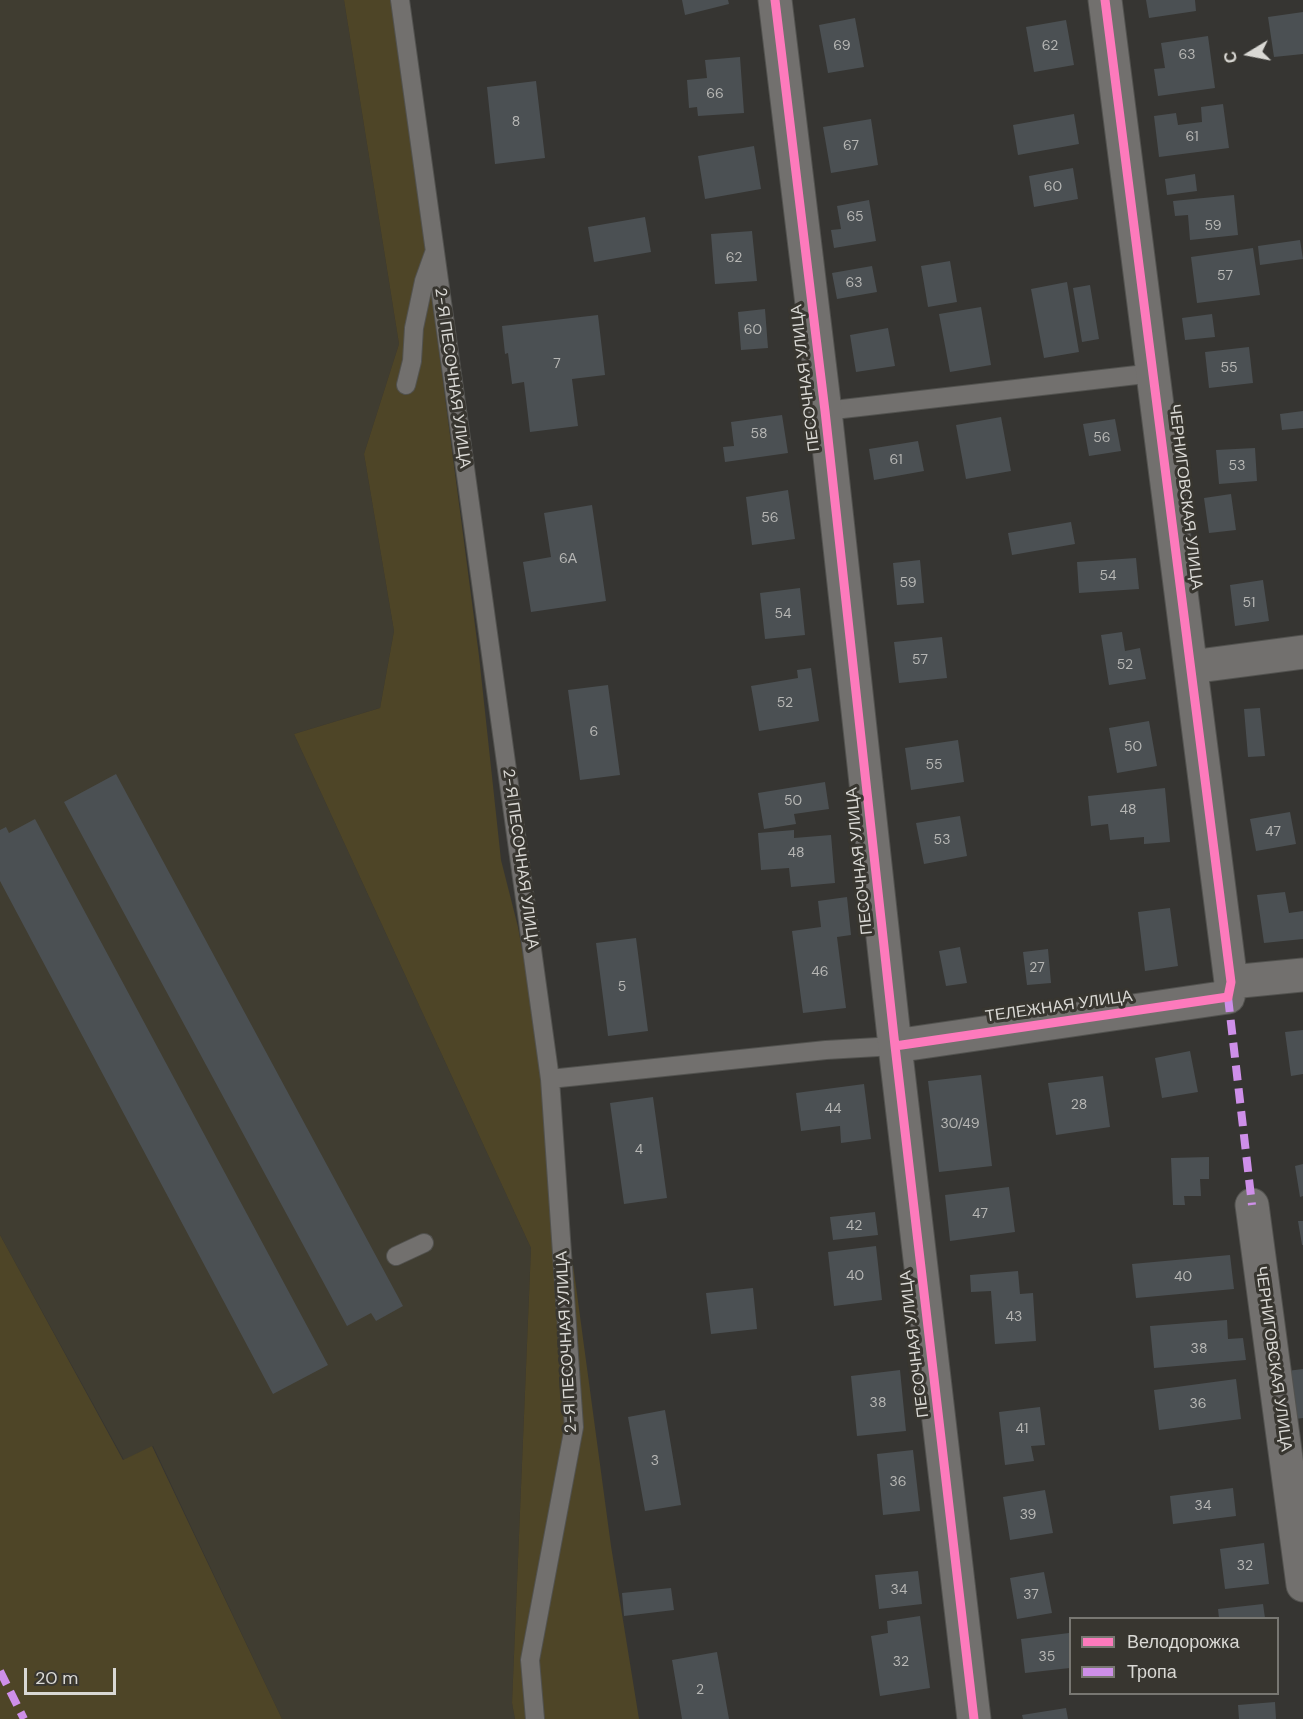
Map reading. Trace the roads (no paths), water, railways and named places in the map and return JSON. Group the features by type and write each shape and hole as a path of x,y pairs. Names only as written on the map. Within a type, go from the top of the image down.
{"street":[{"name":"ПЕСОЧНАЯ УЛИЦА","path":"775,0 825,411 895,1046 974,1719"},
{"name":"ЧЕРНИГОВСКАЯ УЛИЦА","path":"1105,0 1154,373 1230,990"},
{"path":"1191,667 1303,651"},
{"name":"ТЕЛЕЖНАЯ УЛИЦА","path":"895,1046 1230,990 1303,975"},
{"name":"ЧЕРНИГОВСКАЯ УЛИЦА","path":"1252,1205 1303,1585"}],"lane":[{"name":"2-Я ПЕСОЧНАЯ УЛИЦА","path":"400,0 550,1079 574,1427 530,1660 535,1719"},
{"path":"406,385 412,361 414,328 424,281 435,251"},
{"path":"825,411 1154,373"},
{"name":"ТЕЛЕЖНАЯ УЛИЦА","path":"550,1079 826,1050 895,1046"},
{"path":"396,1257 424,1243"}]}
